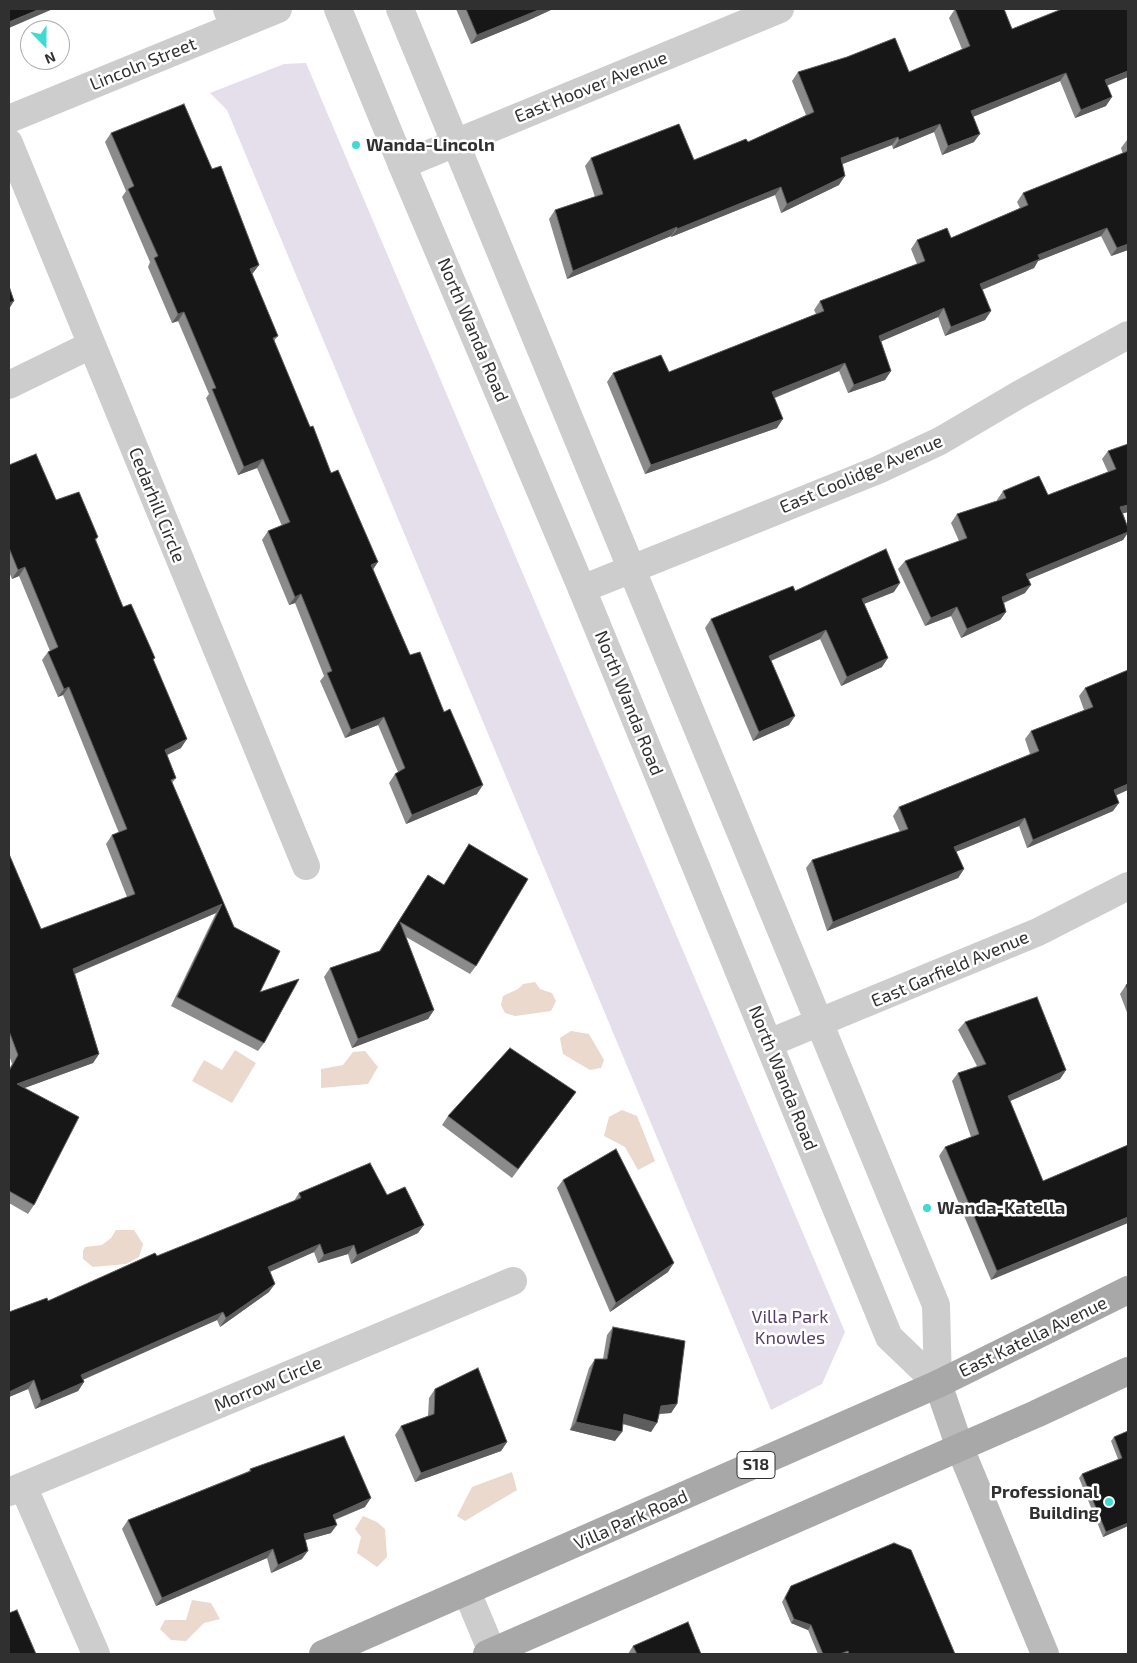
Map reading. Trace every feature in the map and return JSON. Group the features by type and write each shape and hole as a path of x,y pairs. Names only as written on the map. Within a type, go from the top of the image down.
{"main road":[{"name":"East Katella Avenue","path":"938,1384 1128,1290"},
{"path":"491,1654 960,1448 1128,1371"},
{"name":"North Wanda Road","path":"938,1384 960,1448 1045,1654"},
{"name":"Villa Park Road","path":"323,1654 938,1384"}],"street":[{"name":"Lincoln Street","path":"9,119 231,18 278,9"},
{"name":"North Wanda Road","path":"338,9 402,165 582,589 890,1337 938,1384"},
{"name":"North Wanda Road","path":"400,9 936,1306 938,1384"},
{"name":"East Hoover Avenue","path":"402,165 780,9"},
{"name":"Cedarhill Circle","path":"9,143 306,866"},
{"name":"East Coolidge Avenue","path":"582,589 878,470 940,441 1020,394 1128,335"},
{"path":"9,385 92,345"},
{"name":"East Garfield Avenue","path":"769,1043 1038,932 1128,886"},
{"name":"Morrow Circle","path":"96,1654 16,1489 513,1281"},
{"path":"467,1592 491,1654"}],"green space":[{"name":"Villa Park Knowles","path":"306,63 845,1332 822,1384 771,1410 227,110 210,93 284,64"}],"shaded area":[{"path":"535,982 540,989 552,993 556,1001 551,1011 515,1016 505,1013 501,1005 503,996 518,989 523,984"},
{"path":"571,1031 589,1034 604,1060 601,1068 590,1070 563,1054 560,1038"},
{"path":"235,1050 256,1063 232,1103 192,1081 204,1060 222,1070"},
{"path":"365,1051 378,1067 368,1084 321,1088 321,1069 343,1065 353,1052"},
{"path":"622,1110 637,1116 655,1161 638,1170 625,1147 604,1136 609,1117"},
{"path":"116,1230 134,1230 143,1244 139,1257 126,1264 93,1267 83,1259 85,1247 102,1245 111,1238"},
{"path":"512,1472 517,1490 465,1521 457,1516 472,1487"},
{"path":"363,1516 377,1522 385,1529 387,1557 377,1567 357,1553 361,1537 355,1529"},
{"path":"192,1600 211,1603 220,1619 204,1623 186,1641 171,1640 160,1629 165,1620 186,1620"}],"building":[{"path":"9,9 40,9 9,22"},
{"path":"466,9 541,9 477,35"},
{"path":"955,9 1004,9 1012,29 1062,9 1128,9 1128,71 1105,80 1112,97 1081,110 1066,73 971,111 980,134 948,146 940,124 899,140 898,137 841,158 845,176 787,204 781,187 677,229 677,227 573,271 555,210 603,194 591,158 679,124 694,160 746,139 748,142 814,112 798,72 847,57 895,38 909,72 970,46"},
{"path":"184,104 212,169 221,166 259,265 250,269 278,336 273,338 310,427 313,426 331,473 338,470 378,562 371,565 410,655 420,652 444,712 450,709 483,785 412,815 395,774 405,768 384,717 351,730 327,673 332,671 301,594 295,597 268,531 290,522 263,459 244,467 212,389 216,388 184,312 178,314 154,258 158,256 128,189 134,186 111,133"},
{"path":"1128,151 1128,244 1117,248 1107,228 1038,255 1040,259 980,284 991,311 951,327 944,308 879,336 891,371 854,385 845,363 772,392 783,419 651,465 613,373 661,355 669,372 824,311 820,301 925,261 917,240 947,228 951,238 1028,205 1023,193"},
{"path":"9,286 14,301 9,303"},
{"path":"1128,444 1128,505 1120,507 1128,532 1026,574 1031,585 1002,597 1006,612 967,629 957,607 931,618 905,561 967,538 957,514 1006,498 1003,491 1039,476 1048,495 1116,469 1108,451"},
{"path":"36,454 56,500 79,492 98,537 95,539 123,607 131,604 155,658 153,659 187,739 165,750 176,778 171,780 234,927 280,951 260,992 299,979 264,1043 177,997 222,904 73,969 99,1054 17,1084 79,1117 34,1205 9,1191 9,1071 18,1055 9,1031 9,854 41,929 135,894 112,835 127,829 69,687 64,689 48,652 58,647 25,567 18,570 9,548 9,465"},
{"path":"886,549 900,583 862,599 888,658 847,677 826,630 769,656 795,716 759,732 711,619 793,586 795,591"},
{"path":"1128,670 1128,784 1114,790 1119,803 1033,840 1025,818 954,847 964,869 833,922 812,860 908,829 899,807 1039,751 1031,731 1093,707 1085,688"},
{"path":"469,844 528,879 476,966 400,922 434,1010 358,1039 330,968 380,951 428,875 444,885"},
{"path":"1037,997 1066,1070 1008,1096 1043,1181 1128,1145 1128,1217 997,1271 945,1147 979,1134 958,1073 986,1064 965,1022"},
{"path":"510,1048 576,1092 518,1169 448,1116"},
{"path":"616,1149 674,1263 616,1303 563,1180"},
{"path":"370,1163 387,1195 405,1187 424,1225 357,1255 354,1245 324,1255 320,1244 268,1267 275,1284 226,1318 223,1312 81,1375 84,1382 41,1401 34,1380 9,1392 9,1312 47,1298 48,1301 155,1253 157,1256 301,1198 299,1193"},
{"path":"613,1327 685,1341 677,1404 661,1406 657,1423 624,1414 622,1432 576,1422 595,1359 607,1359"},
{"path":"478,1368 507,1442 421,1473 401,1426 434,1414 435,1389"},
{"name":"Professional Building","path":"1128,1431 1128,1523 1106,1532 1082,1474 1122,1458 1114,1437"},
{"path":"344,1436 371,1498 333,1515 337,1525 304,1534 308,1551 278,1565 273,1549 162,1598 128,1520 251,1471 250,1469"},
{"path":"894,1543 911,1550 955,1654 849,1654 848,1651 840,1654 823,1654 811,1625 794,1619 785,1598 791,1586"},
{"path":"17,1610 36,1654 9,1654 9,1613"},
{"path":"688,1622 701,1654 637,1654 633,1646"}],"place":[{"name":"Wanda-Lincoln","path":"356,145"},
{"name":"Wanda-Katella","path":"927,1208"},
{"name":"Professional Building","path":"1109,1502"}]}
